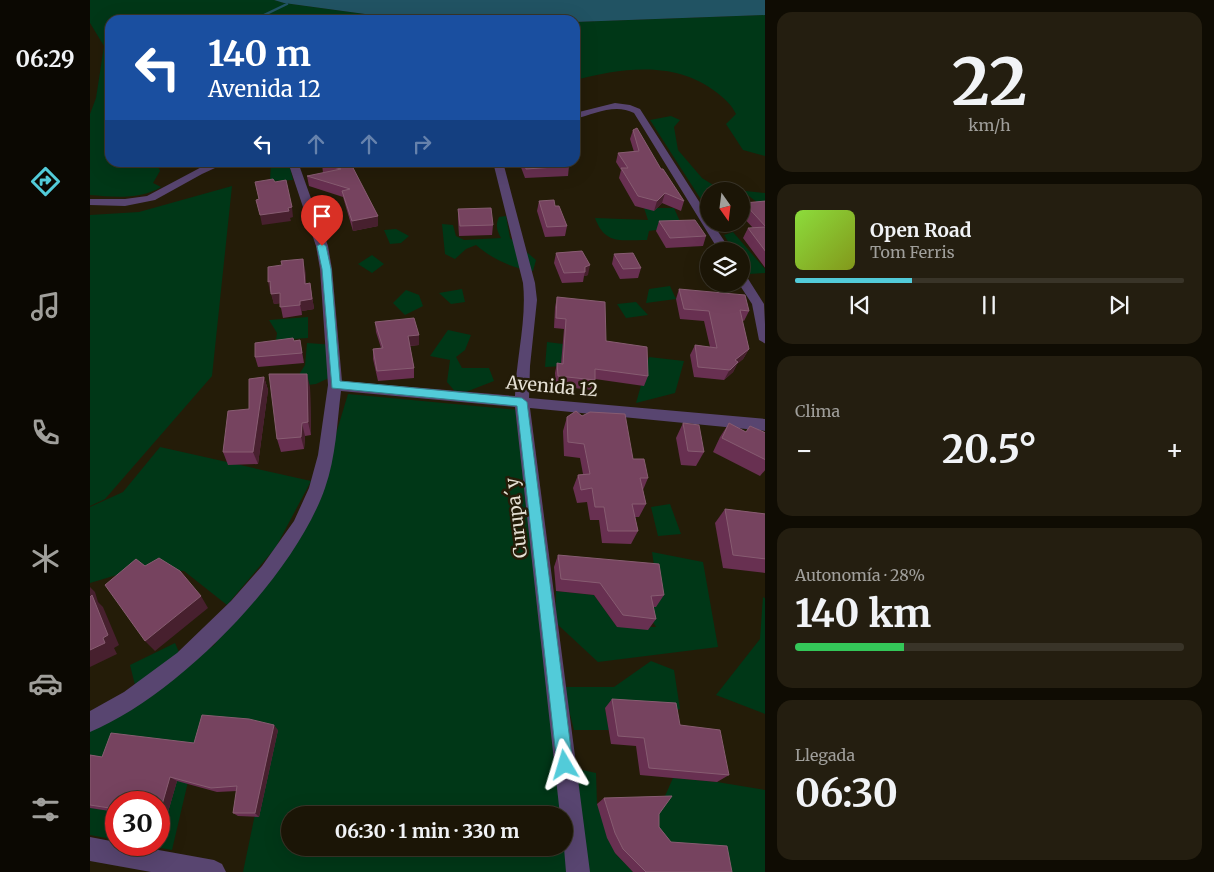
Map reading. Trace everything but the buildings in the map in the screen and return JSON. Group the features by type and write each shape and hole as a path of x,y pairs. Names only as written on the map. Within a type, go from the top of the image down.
{"street":[{"path":"580,115 614,106 627,106 637,111 719,242"},
{"path":"90,202 146,199 158,195 207,167"},
{"path":"90,722 131,699 184,660 237,607 268,572 300,526 317,488 326,455 335,385 326,269 322,246 295,167"},
{"name":"Curupa´y","path":"499,167 531,300 523,366 522,402 578,872"},
{"path":"750,291 758,304 765,340"},
{"name":"Avenida 12","path":"335,385 765,425"},
{"path":"90,850 150,867 214,872"}],"green space":[{"path":"90,0 274,0 372,15 105,15 105,167 158,167 160,171 153,183 161,187 144,194 126,197 90,195 90,114 96,98 104,46 90,23"},
{"path":"765,15 765,156 743,150 726,124 736,114 732,107 716,92 700,82 666,71 648,70 611,72 580,79 580,22"},
{"path":"671,116 680,120 674,127 678,150 702,178 708,182 700,182 700,198 650,120"},
{"path":"271,167 290,167 293,180 270,181"},
{"path":"232,186 212,376 105,499 90,506 90,215 139,212"},
{"path":"750,191 765,193 765,201 762,206 750,197"},
{"path":"644,208 674,208 682,226 649,231 647,240 622,240 609,237 604,233 595,218 648,220"},
{"path":"506,216 510,238 536,260 533,271 517,268 503,262 489,255 476,245 466,249 455,259 445,254 442,224 453,225 456,236 464,240 501,238 497,223 499,217"},
{"path":"396,229 409,236 401,243 390,244 384,230"},
{"path":"733,232 742,242 728,242 724,235"},
{"path":"750,252 765,269 765,273 750,274"},
{"path":"372,255 384,264 372,273 358,264"},
{"path":"670,286 676,299 646,303 649,289"},
{"path":"462,289 465,302 451,304 439,293"},
{"path":"406,290 419,295 423,306 405,315 393,303"},
{"path":"636,302 648,315 626,318 617,304"},
{"path":"308,317 308,338 276,340 277,333 269,320"},
{"path":"448,330 471,335 465,350 456,357 462,368 489,368 494,381 458,395 447,382 450,360 430,356"},
{"path":"547,342 563,344 562,355 565,366 545,367"},
{"path":"307,343 335,345 331,377 316,384 291,387 305,365"},
{"path":"649,357 684,361 675,393 636,403"},
{"path":"348,394 519,410 563,806 281,806 281,856 567,856 571,872 243,872 272,732 202,722 172,850 170,850 170,791 105,791 105,838 90,835 90,731 214,645 312,513"},
{"path":"160,447 311,481 276,547 227,605 184,571 140,568 90,583 90,507 123,492"},
{"path":"670,504 681,534 658,536 651,507"},
{"path":"652,552 703,562 718,647 598,662 555,622 556,591 594,595 617,627 656,627 643,607 656,606 655,572"},
{"path":"763,597 765,598 765,714 716,695 760,639"},
{"path":"175,643 182,659 137,693 130,665"},
{"path":"651,661 674,670 680,709 667,712 605,708 609,730 574,730 563,687 614,687"},
{"path":"578,769 596,773 597,804 615,853 633,872 583,872 578,866"},
{"path":"673,778 717,782 765,790 765,872 719,872 661,846 649,832"}],"water":[{"path":"274,0 765,0 765,15 580,22 580,15 372,15"}],"waterway":[{"path":"264,15 287,4"}],"route":[{"path":"322,246 326,269 335,385 522,402 565,765"}]}
